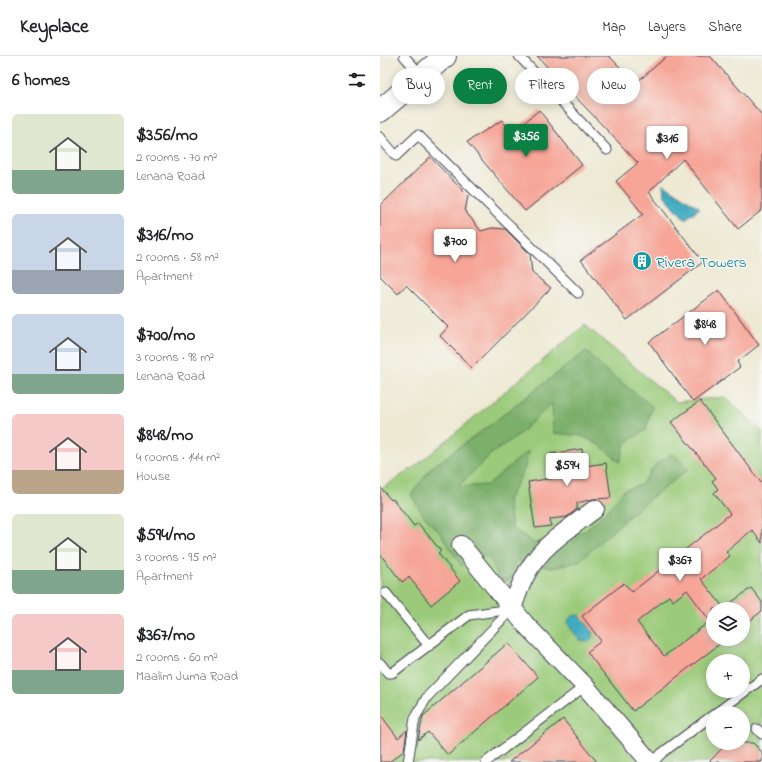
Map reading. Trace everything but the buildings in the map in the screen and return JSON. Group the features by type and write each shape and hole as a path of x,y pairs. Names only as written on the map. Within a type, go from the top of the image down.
{"street":[{"path":"431,68 445,56"},
{"path":"380,111 392,101"},
{"path":"512,609 521,583 536,558 565,532 596,509"},
{"path":"461,545 512,609 585,686 652,762"}],"lane":[{"path":"404,56 415,68"},
{"path":"519,56 607,150"},
{"path":"380,137 396,156 418,135 578,293"},
{"path":"386,593 429,646"},
{"path":"380,663 388,673 392,673 469,615 512,609"},
{"path":"408,762 415,718 427,697 482,642 512,609"},
{"path":"725,706 762,679"},
{"path":"486,762 585,686"},
{"path":"652,762 706,720"}],"green space":[{"path":"585,325 676,402 725,397 762,431 762,762 380,762 380,490 417,465"},
{"path":"586,351 605,370 652,406 646,430 625,443 620,462 601,446 582,436 553,433 552,403 517,436 491,454 458,487 487,485 528,451 525,468 508,500 512,528 534,543 585,531 607,511 624,490 641,485 656,464 673,453 689,469 638,508 579,561 553,568 518,560 509,581 499,579 491,560 479,553 462,566 440,533 424,516 411,495 431,468 490,425"}],"water":[{"path":"663,184 700,208 685,219 664,195"},
{"path":"579,615 592,631 592,638 588,642 580,640 569,626 568,621 572,616"}],"place":[{"name":"Rivera Towers","path":"642,261"}]}
